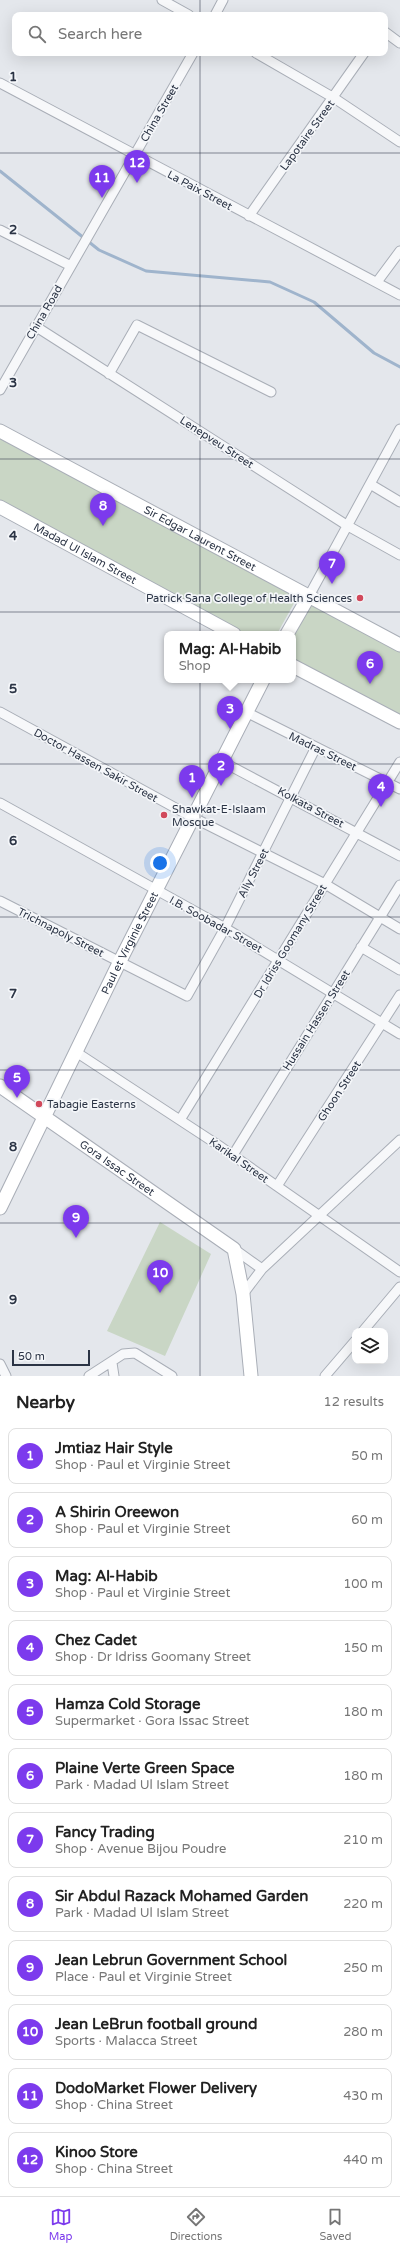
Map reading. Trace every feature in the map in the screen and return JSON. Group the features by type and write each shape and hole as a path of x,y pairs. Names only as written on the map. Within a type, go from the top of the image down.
{"street":[{"path":"162,0 184,12"},
{"path":"217,12 223,0"},
{"path":"388,34 400,43"},
{"name":"China Street","path":"89,235 191,56"},
{"path":"261,56 334,98 400,142"},
{"name":"Lapotaire Street","path":"249,216 334,98 362,56"},
{"name":"La Paix Street","path":"0,83 400,295"},
{"path":"0,230 71,266"},
{"name":"China Road","path":"0,390 35,326 89,235"},
{"path":"377,282 400,251"},
{"path":"109,374 137,325 271,392"},
{"name":"Lenepveu Street","path":"35,326 348,526 400,556"},
{"path":"289,631 348,526 400,429"},
{"name":"Sir Edgar Laurent Street","path":"0,431 400,645"},
{"path":"370,484 400,502"},
{"name":"Madad Ul Islam Street","path":"0,507 228,631"},
{"path":"296,668 400,722"},
{"name":"Paul et Virginie Street","path":"0,1208 155,890 260,683"},
{"name":"Doctor Hassen Sakir Street","path":"0,712 192,817 325,884 379,918 400,928"},
{"name":"Madras Street","path":"246,712 400,789"},
{"name":"Ally Street","path":"187,996 225,928 263,854 290,796 316,748"},
{"name":"Kolkata Street","path":"221,761 290,796 400,856"},
{"name":"Dr Idriss Goomany Street","path":"180,1120 400,762"},
{"name":"I.B. Soobadar Street","path":"0,803 225,928 400,1034"},
{"name":"Hussain Hassen Street","path":"232,1154 400,885"},
{"name":"Trichnapoly Street","path":"0,901 187,996"},
{"path":"361,947 400,970"},
{"name":"Ghoon Street","path":"276,1186 383,1024 400,995"},
{"name":"Karikal Street","path":"76,1052 232,1154 318,1216 400,1272"},
{"name":"Gora Issac Street","path":"0,1086 234,1249"},
{"path":"243,1294 262,1269 400,1140"},
{"path":"234,1249 262,1269"},
{"path":"234,1249 243,1294 251,1376"},
{"path":"366,1328 400,1287"},
{"path":"325,1376 352,1344"},
{"path":"89,1376 112,1363 124,1354 135,1353 172,1376"},
{"path":"112,1363 114,1376"},
{"path":"0,1364 6,1376"}],"green space":[{"path":"0,439 298,596 279,631 235,631 0,503"},
{"path":"309,598 400,648 400,717 296,661 296,631 294,631"},
{"path":"160,1222 211,1254 165,1356 107,1331"}],"waterway":[{"path":"0,171 99,250 146,271 270,282 314,302 374,353 400,367"}],"place":[{"name":"Kinoo Store","path":"137,183"},
{"name":"DodoMarket Flower Delivery","path":"102,198"},
{"name":"Sir Abdul Razack Mohamed Garden","path":"103,526"},
{"name":"Fancy Trading","path":"332,584"},
{"name":"Patrick Sana College of Health Sciences","path":"360,598"},
{"name":"Plaine Verte Green Space","path":"370,684"},
{"name":"Mag: Al-Habib","path":"230,729"},
{"name":"A Shirin Oreewon","path":"221,786"},
{"name":"Jmtiaz Hair Style","path":"192,798"},
{"name":"Chez Cadet","path":"381,807"},
{"name":"Shawkat-E-Islaam Mosque","path":"164,815"},
{"name":"Hamza Cold Storage","path":"17,1098"},
{"name":"Tabagie Easterns","path":"39,1104"},
{"name":"Jean Lebrun Government School","path":"76,1238"},
{"name":"Jean LeBrun football ground","path":"160,1293"}]}
